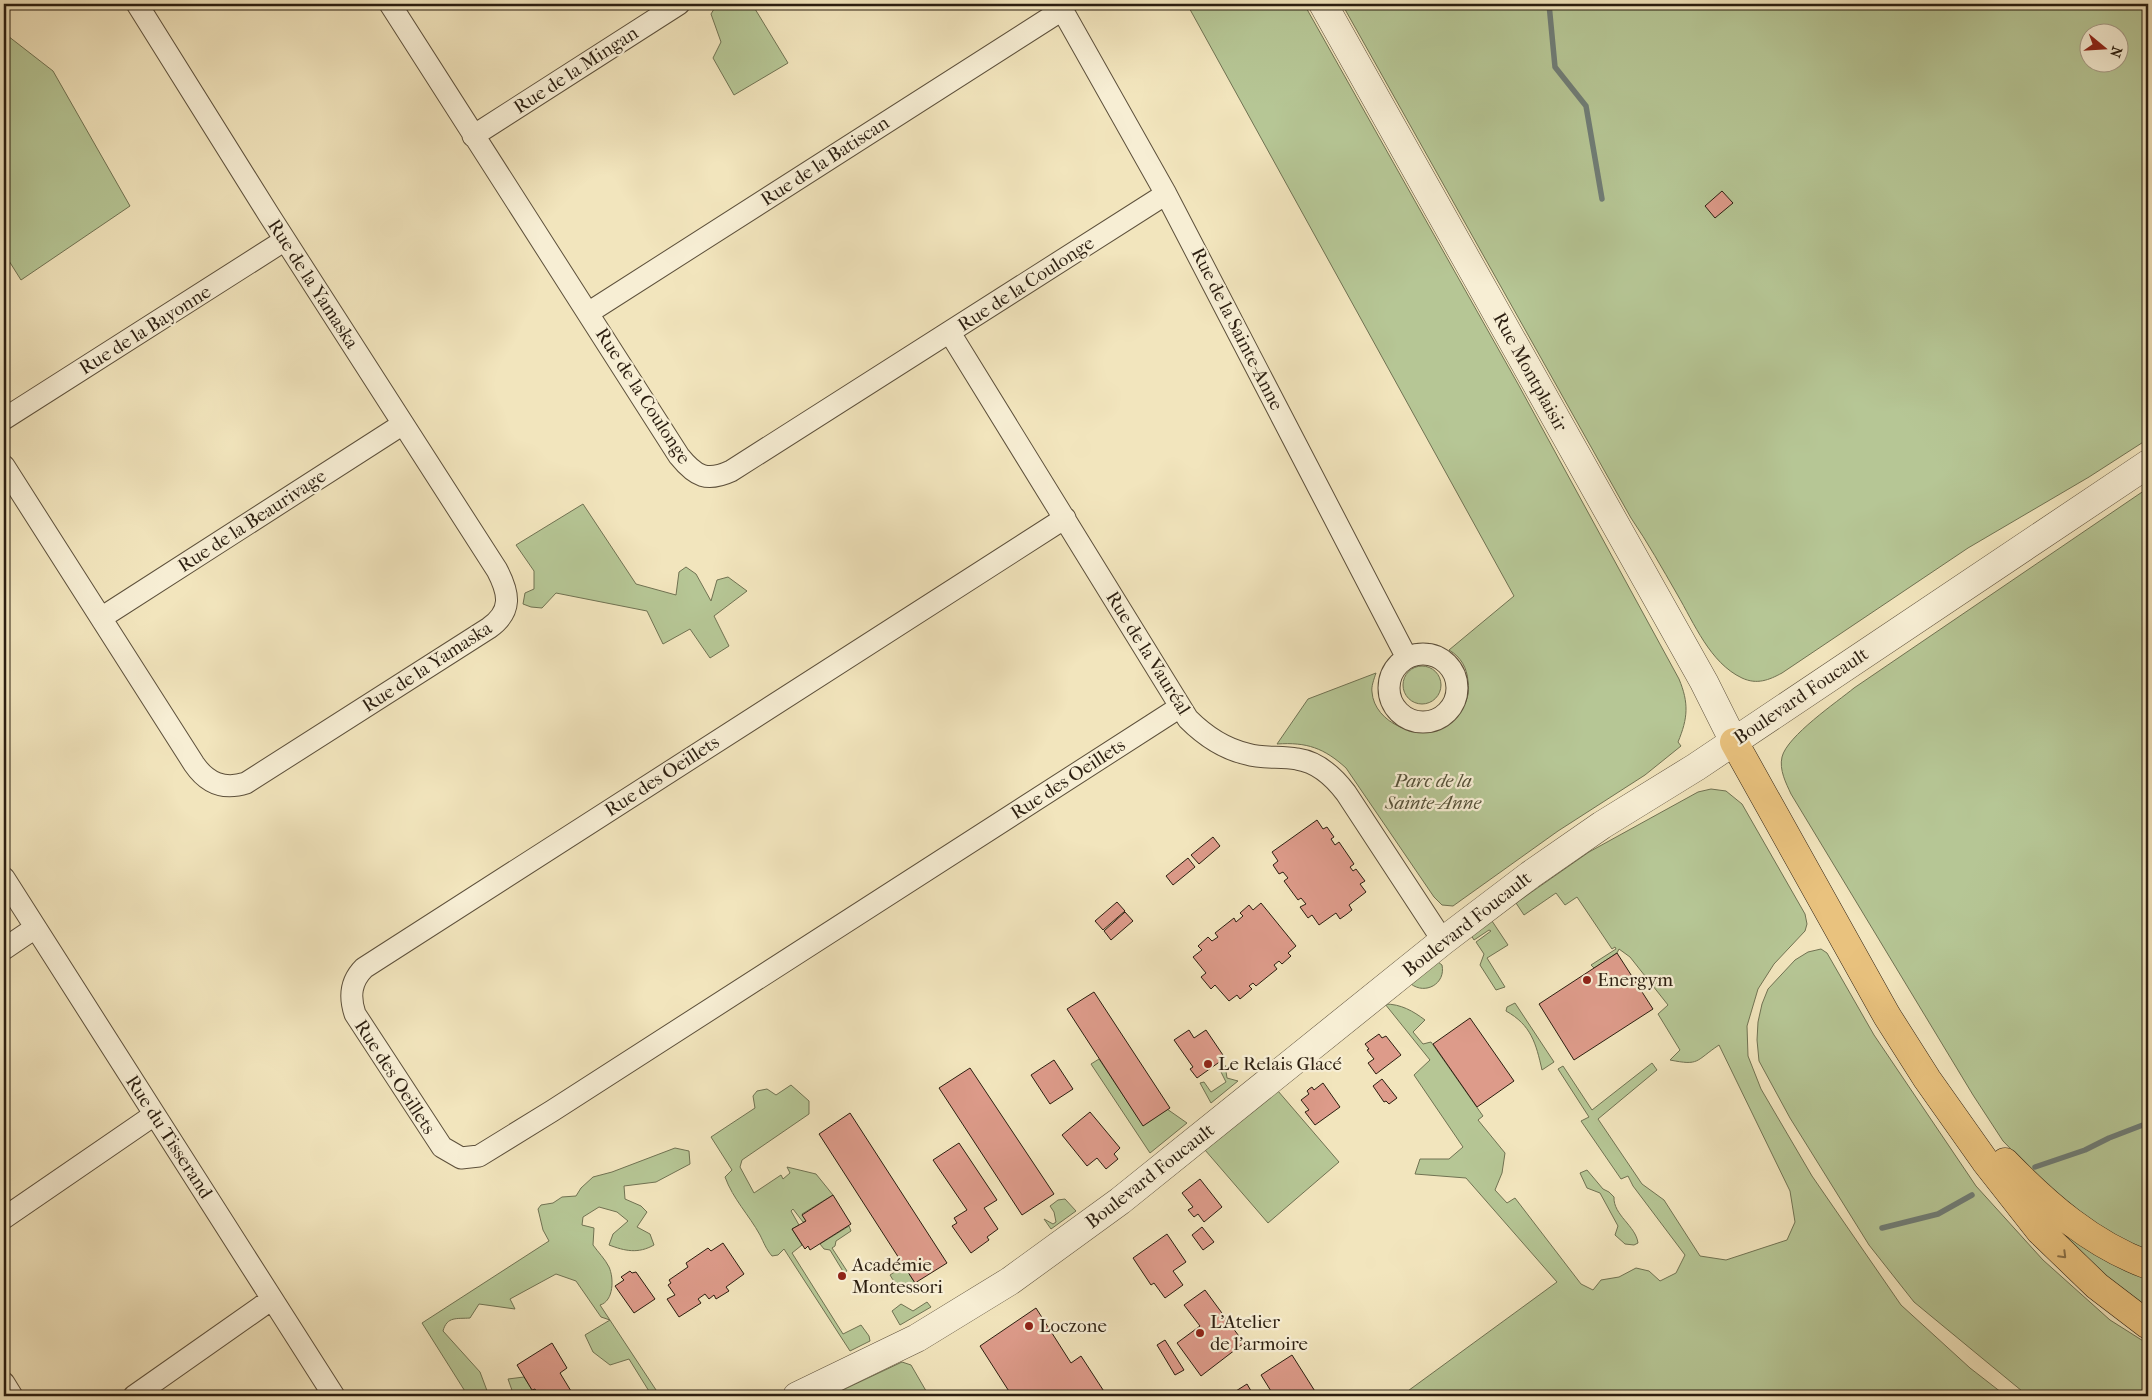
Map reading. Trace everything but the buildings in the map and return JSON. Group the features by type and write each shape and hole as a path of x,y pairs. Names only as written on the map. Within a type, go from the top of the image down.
{"highway":[{"path":"1734,742 1898,1035 1994,1173 2040,1231 2082,1274 2148,1325"},
{"path":"1942,1099 2055,1210 2101,1242 2148,1265"}],"street":[{"name":"Rue de la Yamaska","path":"4,466 199,772 207,780 226,786 246,783 475,638 502,617 507,603 504,584 137,4"},
{"name":"Rue de la Coulonge","path":"390,4 680,456 694,472 711,478 731,471 1166,194"},
{"name":"Rue de la Mingan","path":"473,136 679,4"},
{"name":"Rue Montplaisir","path":"1323,4 1695,665 1734,742"},
{"name":"Rue de la Sainte-Anne","path":"1061,7 1166,194 1407,658"},
{"name":"Rue de la Batiscan","path":"588,313 1061,7"},
{"name":"Rue de la Bayonne","path":"4,419 285,240"},
{"name":"Rue de la Vauréal","path":"950,333 1180,707 1196,727 1229,747 1254,756 1298,759 1320,768 1334,778 1346,793 1443,941"},
{"name":"Rue de la Beaurivage","path":"102,618 403,424"},
{"name":"Boulevard Foucault","path":"797,1396 917,1338 978,1302 1044,1257 1120,1201 1443,941 1571,846 1734,742 2148,464"},
{"name":"Rue des Oeillets","path":"1065,518 364,968 358,973 351,990 352,1006 355,1014 442,1148 461,1158 479,1156 1180,707"},
{"name":"Rue du Tisserand","path":"4,878 334,1396"},
{"path":"4,949 36,928"},
{"path":"4,1218 154,1115"},
{"path":"134,1396 272,1299"},
{"path":"4,1383 12,1396"}],"green space":[{"path":"717,4 752,4 788,63 734,95 713,58 721,42 711,14"},
{"name":"Parc de la Sainte-Anne","path":"1187,4 1304,4 1518,384 1679,679 1682,688 1686,710 1684,725 1678,742 1681,746 1645,775 1558,831 1453,906 1442,905 1434,897 1346,768 1338,761 1315,748 1297,744 1277,744 1308,699 1376,673 1372,690 1375,703 1389,721 1400,727 1423,732 1445,726 1454,719 1464,706 1469,690 1465,667 1460,659 1449,650 1514,596"},
{"path":"1342,4 2148,4 2148,439 2089,477 1968,548 1782,673 1763,681 1742,678 1721,663 1704,641 1631,518"},
{"path":"4,29 8,36 53,71 130,206 21,280 4,253"},
{"path":"2148,488 2148,1251 2131,1246 2078,1212 2039,1178 2003,1141 1973,1095 1791,794 1781,762 1786,749 1793,739 1825,710 1854,688"},
{"path":"583,504 636,584 676,595 679,572 686,567 696,574 711,601 717,580 728,577 747,591 714,616 729,646 710,658 690,629 663,644 647,611 556,593 542,608 523,604 525,593 534,589 534,571 516,545"},
{"path":"1422,666 1435,672 1441,685 1435,698 1422,704 1409,698 1403,685 1409,672"},
{"path":"1711,789 1726,791 1742,804 1805,914 1807,924 1805,931 1774,964 1758,989 1747,1026 1748,1056 1761,1089 1812,1176 1901,1305 1970,1368 2006,1396 1401,1396 1557,1282 1466,1178 1415,1174 1420,1159 1449,1159 1463,1147 1414,1075 1430,1060 1385,1004 1396,1005 1406,1009 1425,1020 1413,1032 1423,1044 1431,1042 1483,1116 1478,1120 1505,1153 1502,1173 1495,1190 1507,1203 1515,1198 1581,1284 1593,1290 1601,1280 1619,1277 1636,1268 1649,1271 1660,1281 1676,1273 1685,1255 1633,1186 1628,1176 1621,1179 1581,1121 1589,1117 1558,1069 1563,1066 1592,1110 1652,1063 1657,1070 1598,1119 1642,1184 1664,1200 1700,1256 1726,1260 1787,1240 1795,1222 1790,1191 1719,1045 1697,1061 1670,1060 1680,1050 1658,1014 1668,1005 1630,957 1619,949 1617,953 1594,968 1591,965 1616,949 1615,947 1612,949 1577,897 1565,905 1556,893 1524,915 1516,903 1589,852 1698,792"},
{"path":"1492,921 1508,945 1487,958 1505,987 1496,990 1480,965 1484,954 1476,942 1491,931 1489,930 1474,940 1471,935"},
{"path":"1821,949 1827,953 1874,1035 1976,1186 2043,1260 2110,1320 2148,1344 2148,1396 2028,1396 1914,1302 1869,1245 1790,1118 1759,1061 1758,1022 1768,989 1795,960 1808,952"},
{"path":"1438,962 1442,965 1442,972 1438,982 1428,988 1417,987 1411,984"},
{"path":"1515,1003 1554,1062 1542,1070 1535,1043 1527,1029 1506,1011 1507,1007"},
{"path":"1099,1059 1143,1125 1167,1109 1187,1123 1150,1153 1091,1064"},
{"path":"1225,1065 1227,1078 1238,1081 1211,1103 1200,1083 1204,1082 1211,1092 1226,1082 1220,1070"},
{"path":"791,1085 809,1101 809,1114 742,1160 740,1167 754,1193 781,1175 783,1179 790,1173 787,1167 816,1174 833,1195 802,1214 806,1221 803,1222 793,1209 791,1211 799,1225 792,1229 802,1245 792,1253 843,1334 861,1325 869,1336 870,1341 850,1351 784,1249 778,1255 772,1256 768,1251 756,1228 728,1185 725,1177 732,1170 711,1137 755,1108 753,1096 757,1091 767,1089 776,1095"},
{"path":"1278,1091 1339,1162 1268,1223 1205,1150"},
{"path":"675,1148 689,1151 690,1164 656,1182 624,1186 625,1199 641,1206 647,1212 637,1227 650,1234 654,1245 642,1250 631,1251 609,1245 613,1234 628,1221 617,1212 599,1207 583,1217 582,1225 594,1228 593,1245 606,1261 611,1272 612,1289 605,1303 600,1305 610,1320 601,1317 576,1281 556,1274 510,1299 515,1309 479,1304 470,1318 450,1321 443,1331 480,1372 489,1396 468,1396 422,1323 549,1241 543,1230 538,1209 541,1205 553,1203 562,1197 576,1196 581,1188 593,1177 612,1172"},
{"path":"1587,1170 1603,1189 1614,1197 1617,1209 1633,1231 1638,1243 1634,1245 1625,1244 1615,1235 1618,1226 1600,1193 1587,1188 1580,1173"},
{"path":"1065,1199 1076,1211 1051,1229 1044,1219 1053,1224 1056,1222 1054,1212 1050,1206 1058,1200"},
{"path":"2044,1212 2148,1276 2148,1315 2079,1261"},
{"path":"849,1226 851,1231 836,1241 835,1246 832,1248 847,1271 844,1273 830,1250 824,1249 820,1244"},
{"path":"904,1266 915,1283 907,1292 901,1293 890,1275"},
{"path":"927,1302 931,1307 900,1325 892,1311 901,1304 913,1311"},
{"path":"610,1320 660,1396 652,1396 629,1359 610,1365 593,1352 585,1335"},
{"path":"902,1362 911,1365 929,1396 830,1396"},
{"path":"524,1377 532,1390 535,1389 540,1396 514,1396 508,1379"}],"waterway":[{"path":"1549,4 1555,67 1586,106 1602,199"},
{"path":"2035,1167 2085,1150 2109,1138 2148,1123"},
{"path":"1882,1228 1938,1214 1972,1195"}],"place":[{"name":"Energym","path":"1587,980"},
{"name":"Le Relais Glacé","path":"1208,1064"},
{"name":"Académie Montessori","path":"842,1276"},
{"name":"Loczone","path":"1029,1326"},
{"name":"L'Atelier de l'armoire","path":"1200,1333"}]}
